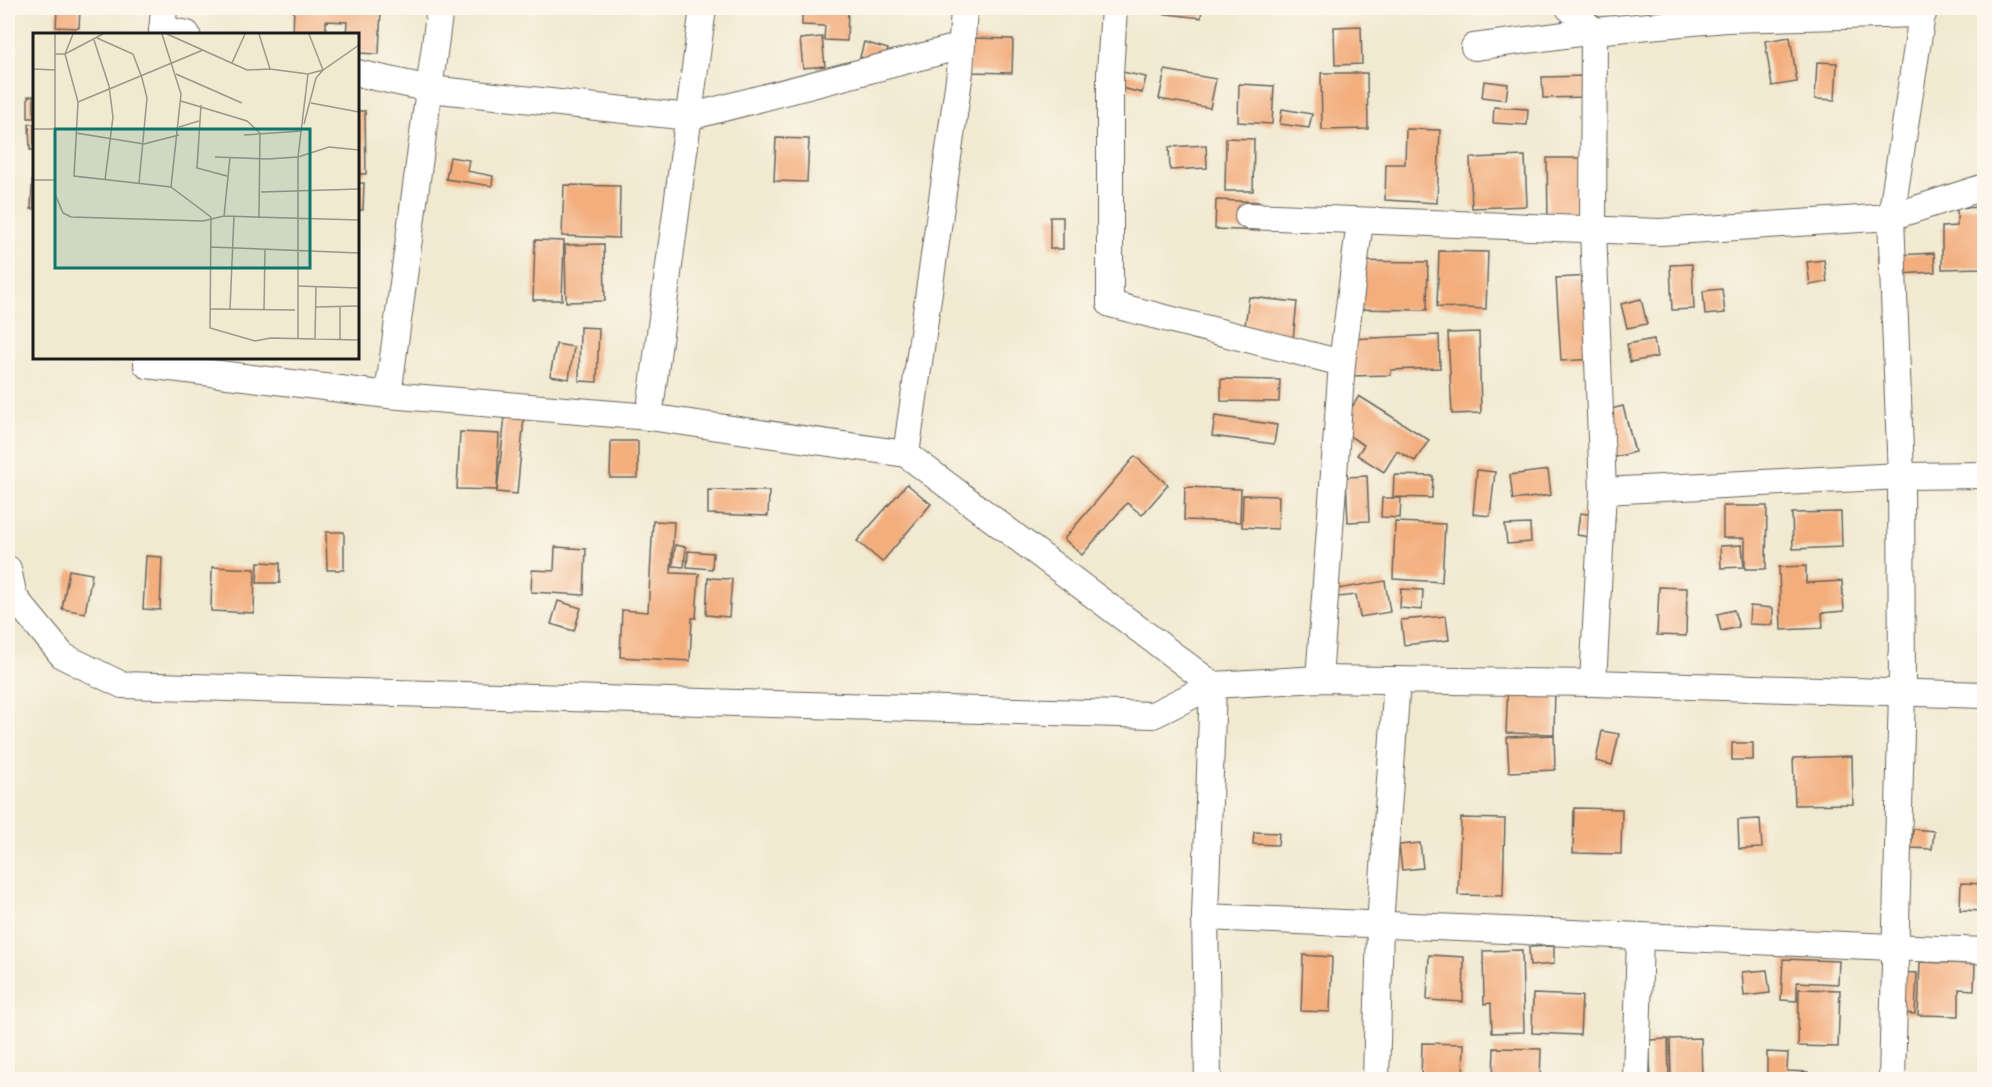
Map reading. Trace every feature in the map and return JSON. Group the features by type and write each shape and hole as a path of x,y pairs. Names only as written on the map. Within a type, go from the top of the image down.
{"street":[{"path":"388,395 440,8"},
{"path":"649,417 703,8"},
{"path":"906,454 960,72 964,8"},
{"path":"1114,8 1110,74 1110,304 1342,363"},
{"path":"1569,8 1594,31 1593,230 1603,491 1593,683"},
{"path":"1474,47 1594,31 1726,19 1924,10 1891,217 1901,476 1902,692 1892,1080"},
{"path":"163,24 185,33"},
{"path":"358,73 429,89 689,117 962,46"},
{"path":"1248,216 1660,232 1891,217 1984,187"},
{"path":"1319,679 1342,363 1360,221"},
{"path":"147,358 147,365 388,395 649,417 906,454 1213,685"},
{"path":"1603,491 1901,476 1984,475"},
{"path":"8,569 14,597 63,656 122,685 1154,715 1213,685 1319,679 1593,683 1984,695"},
{"path":"1376,1080 1380,925 1397,680"},
{"path":"1208,1080 1205,917 1213,685"},
{"path":"1205,917 1984,951"},
{"path":"1636,1080 1640,936"}],"building":[{"path":"57,8 80,8 79,28 56,27"},
{"path":"294,8 381,8 379,54 358,53 358,33 346,33 347,22 326,21 326,33 293,33"},
{"path":"802,8 848,8 847,41 824,40 825,26 802,25"},
{"path":"1159,8 1202,8 1201,18 1159,13"},
{"path":"1361,26 1362,64 1335,65 1334,27"},
{"path":"822,37 825,66 803,68 800,39"},
{"path":"1790,37 1797,82 1772,86 1765,41"},
{"path":"970,38 1013,39 1012,73 969,72"},
{"path":"864,42 888,49 883,64 860,57"},
{"path":"1817,62 1837,63 1835,100 1815,99"},
{"path":"1113,70 1146,77 1142,93 1109,85"},
{"path":"1165,70 1216,79 1210,108 1159,99"},
{"path":"1321,73 1367,73 1368,129 1322,130"},
{"path":"1587,76 1588,97 1543,98 1542,77"},
{"path":"1484,81 1508,84 1506,100 1482,97"},
{"path":"1239,84 1274,86 1272,124 1238,122"},
{"path":"28,96 33,96 33,118 28,118"},
{"path":"1494,107 1528,109 1527,125 1493,123"},
{"path":"1282,109 1312,114 1309,128 1280,124"},
{"path":"358,111 365,111 366,174 358,174"},
{"path":"29,124 33,124 33,150 30,150"},
{"path":"1406,129 1440,130 1437,203 1385,200 1386,164 1405,164"},
{"path":"776,138 809,139 807,182 774,181"},
{"path":"1226,138 1254,139 1253,191 1225,191"},
{"path":"1206,145 1207,168 1170,170 1169,147"},
{"path":"1525,156 1527,206 1472,208 1470,158"},
{"path":"450,157 469,160 467,171 493,176 492,186 446,179"},
{"path":"1547,158 1589,158 1591,219 1548,220"},
{"path":"33,165 33,209 31,209"},
{"path":"358,183 364,183 363,210 358,210"},
{"path":"564,185 620,186 619,238 562,236"},
{"path":"1216,200 1261,202 1259,231 1215,229"},
{"path":"1984,207 1984,268 1942,269 1942,227 1957,226 1957,208"},
{"path":"1050,217 1063,217 1063,249 1050,249"},
{"path":"535,240 564,241 562,300 533,300"},
{"path":"604,244 605,301 566,302 565,245"},
{"path":"1439,251 1488,252 1486,309 1437,307"},
{"path":"1934,253 1935,272 1880,275 1879,256"},
{"path":"1824,260 1827,282 1810,285 1807,262"},
{"path":"1344,261 1428,262 1427,310 1343,309"},
{"path":"1692,264 1694,309 1672,310 1670,265"},
{"path":"1590,276 1595,359 1561,361 1556,278"},
{"path":"1722,289 1725,313 1705,315 1703,291"},
{"path":"1249,297 1297,302 1293,339 1244,333"},
{"path":"1641,299 1647,324 1627,328 1621,304"},
{"path":"580,327 599,328 597,382 579,381"},
{"path":"1479,332 1481,413 1452,414 1448,333"},
{"path":"1439,335 1440,368 1391,370 1391,375 1350,376 1349,339"},
{"path":"1654,339 1657,357 1630,362 1627,344"},
{"path":"556,344 574,347 569,379 550,376"},
{"path":"1221,379 1280,380 1279,402 1221,401"},
{"path":"1359,396 1429,440 1415,461 1397,451 1384,472 1357,455 1364,445 1338,429"},
{"path":"1623,406 1635,452 1604,460 1592,414"},
{"path":"505,416 524,418 517,494 497,492"},
{"path":"1215,416 1277,425 1274,444 1212,436"},
{"path":"460,432 499,434 497,490 457,489"},
{"path":"611,441 638,441 638,478 610,478"},
{"path":"1135,456 1168,485 1142,515 1127,503 1082,555 1064,539"},
{"path":"1477,470 1495,472 1490,516 1473,514"},
{"path":"1548,470 1551,495 1513,500 1510,475"},
{"path":"1394,475 1433,476 1432,498 1393,497"},
{"path":"1367,476 1369,521 1348,522 1346,477"},
{"path":"907,484 931,504 882,562 857,541"},
{"path":"1185,487 1241,489 1240,522 1184,520"},
{"path":"708,490 769,491 768,516 708,514"},
{"path":"1243,495 1279,496 1278,529 1242,527"},
{"path":"1382,498 1401,498 1400,518 1381,517"},
{"path":"1723,506 1767,506 1766,569 1745,569 1745,538 1723,538"},
{"path":"1841,512 1842,547 1793,549 1792,513"},
{"path":"1580,513 1615,518 1612,540 1577,535"},
{"path":"653,521 674,522 671,573 699,574 696,618 692,618 690,661 620,657 622,610 648,612"},
{"path":"1395,522 1445,524 1442,582 1393,579"},
{"path":"1530,524 1531,542 1507,544 1505,525"},
{"path":"326,532 344,532 344,570 327,570"},
{"path":"675,545 686,547 684,567 673,566"},
{"path":"1742,545 1744,567 1721,568 1720,546"},
{"path":"555,547 586,549 584,595 531,592 532,570 554,571"},
{"path":"688,551 713,553 712,569 687,567"},
{"path":"146,556 162,557 160,610 143,609"},
{"path":"258,562 280,563 280,583 257,583"},
{"path":"1806,566 1806,583 1842,581 1844,611 1822,613 1823,628 1781,630 1779,567"},
{"path":"212,567 255,569 254,613 211,611"},
{"path":"69,570 92,574 85,613 62,609"},
{"path":"708,578 732,579 729,617 706,615"},
{"path":"1385,581 1390,612 1360,617 1356,595 1338,597 1337,589"},
{"path":"1659,587 1687,588 1686,636 1657,635"},
{"path":"1401,589 1423,590 1422,610 1400,608"},
{"path":"558,601 581,608 574,631 551,624"},
{"path":"1750,606 1773,608 1773,625 1749,624"},
{"path":"1734,610 1739,627 1721,631 1717,614"},
{"path":"1446,616 1449,640 1404,645 1401,620"},
{"path":"1508,682 1555,684 1554,734 1506,733"},
{"path":"1602,731 1619,734 1612,765 1596,761"},
{"path":"1554,735 1555,770 1509,772 1507,737"},
{"path":"1732,743 1753,743 1753,760 1732,760"},
{"path":"1852,756 1853,804 1795,805 1793,758"},
{"path":"1574,808 1622,809 1621,854 1573,853"},
{"path":"1461,818 1505,819 1503,896 1458,895"},
{"path":"1760,819 1762,848 1739,849 1738,820"},
{"path":"1913,829 1934,831 1932,849 1911,848"},
{"path":"1254,832 1279,833 1278,845 1253,844"},
{"path":"1420,843 1423,868 1402,870 1399,845"},
{"path":"1961,883 1984,884 1984,911 1960,910"},
{"path":"1554,946 1554,964 1530,966 1529,947"},
{"path":"1522,950 1524,1032 1492,1033 1491,1003 1484,1004 1483,951"},
{"path":"1303,955 1332,957 1330,1012 1301,1011"},
{"path":"1429,955 1464,957 1463,1002 1427,1000"},
{"path":"1783,959 1839,961 1838,984 1797,982 1797,1001 1781,1000"},
{"path":"1920,962 1975,964 1974,990 1959,989 1959,1016 1918,1015"},
{"path":"1767,970 1770,993 1744,996 1742,972"},
{"path":"1889,972 1917,973 1915,1014 1888,1012"},
{"path":"1799,989 1840,990 1838,1047 1798,1046"},
{"path":"1533,994 1582,996 1580,1035 1532,1033"},
{"path":"1701,1038 1702,1080 1671,1080 1670,1039"},
{"path":"1668,1039 1669,1080 1651,1080 1649,1040"},
{"path":"1422,1043 1464,1044 1463,1080 1421,1080"},
{"path":"1494,1048 1541,1049 1540,1080 1493,1080"},
{"path":"1767,1052 1788,1053 1787,1071 1808,1072 1808,1080 1767,1080"}]}
